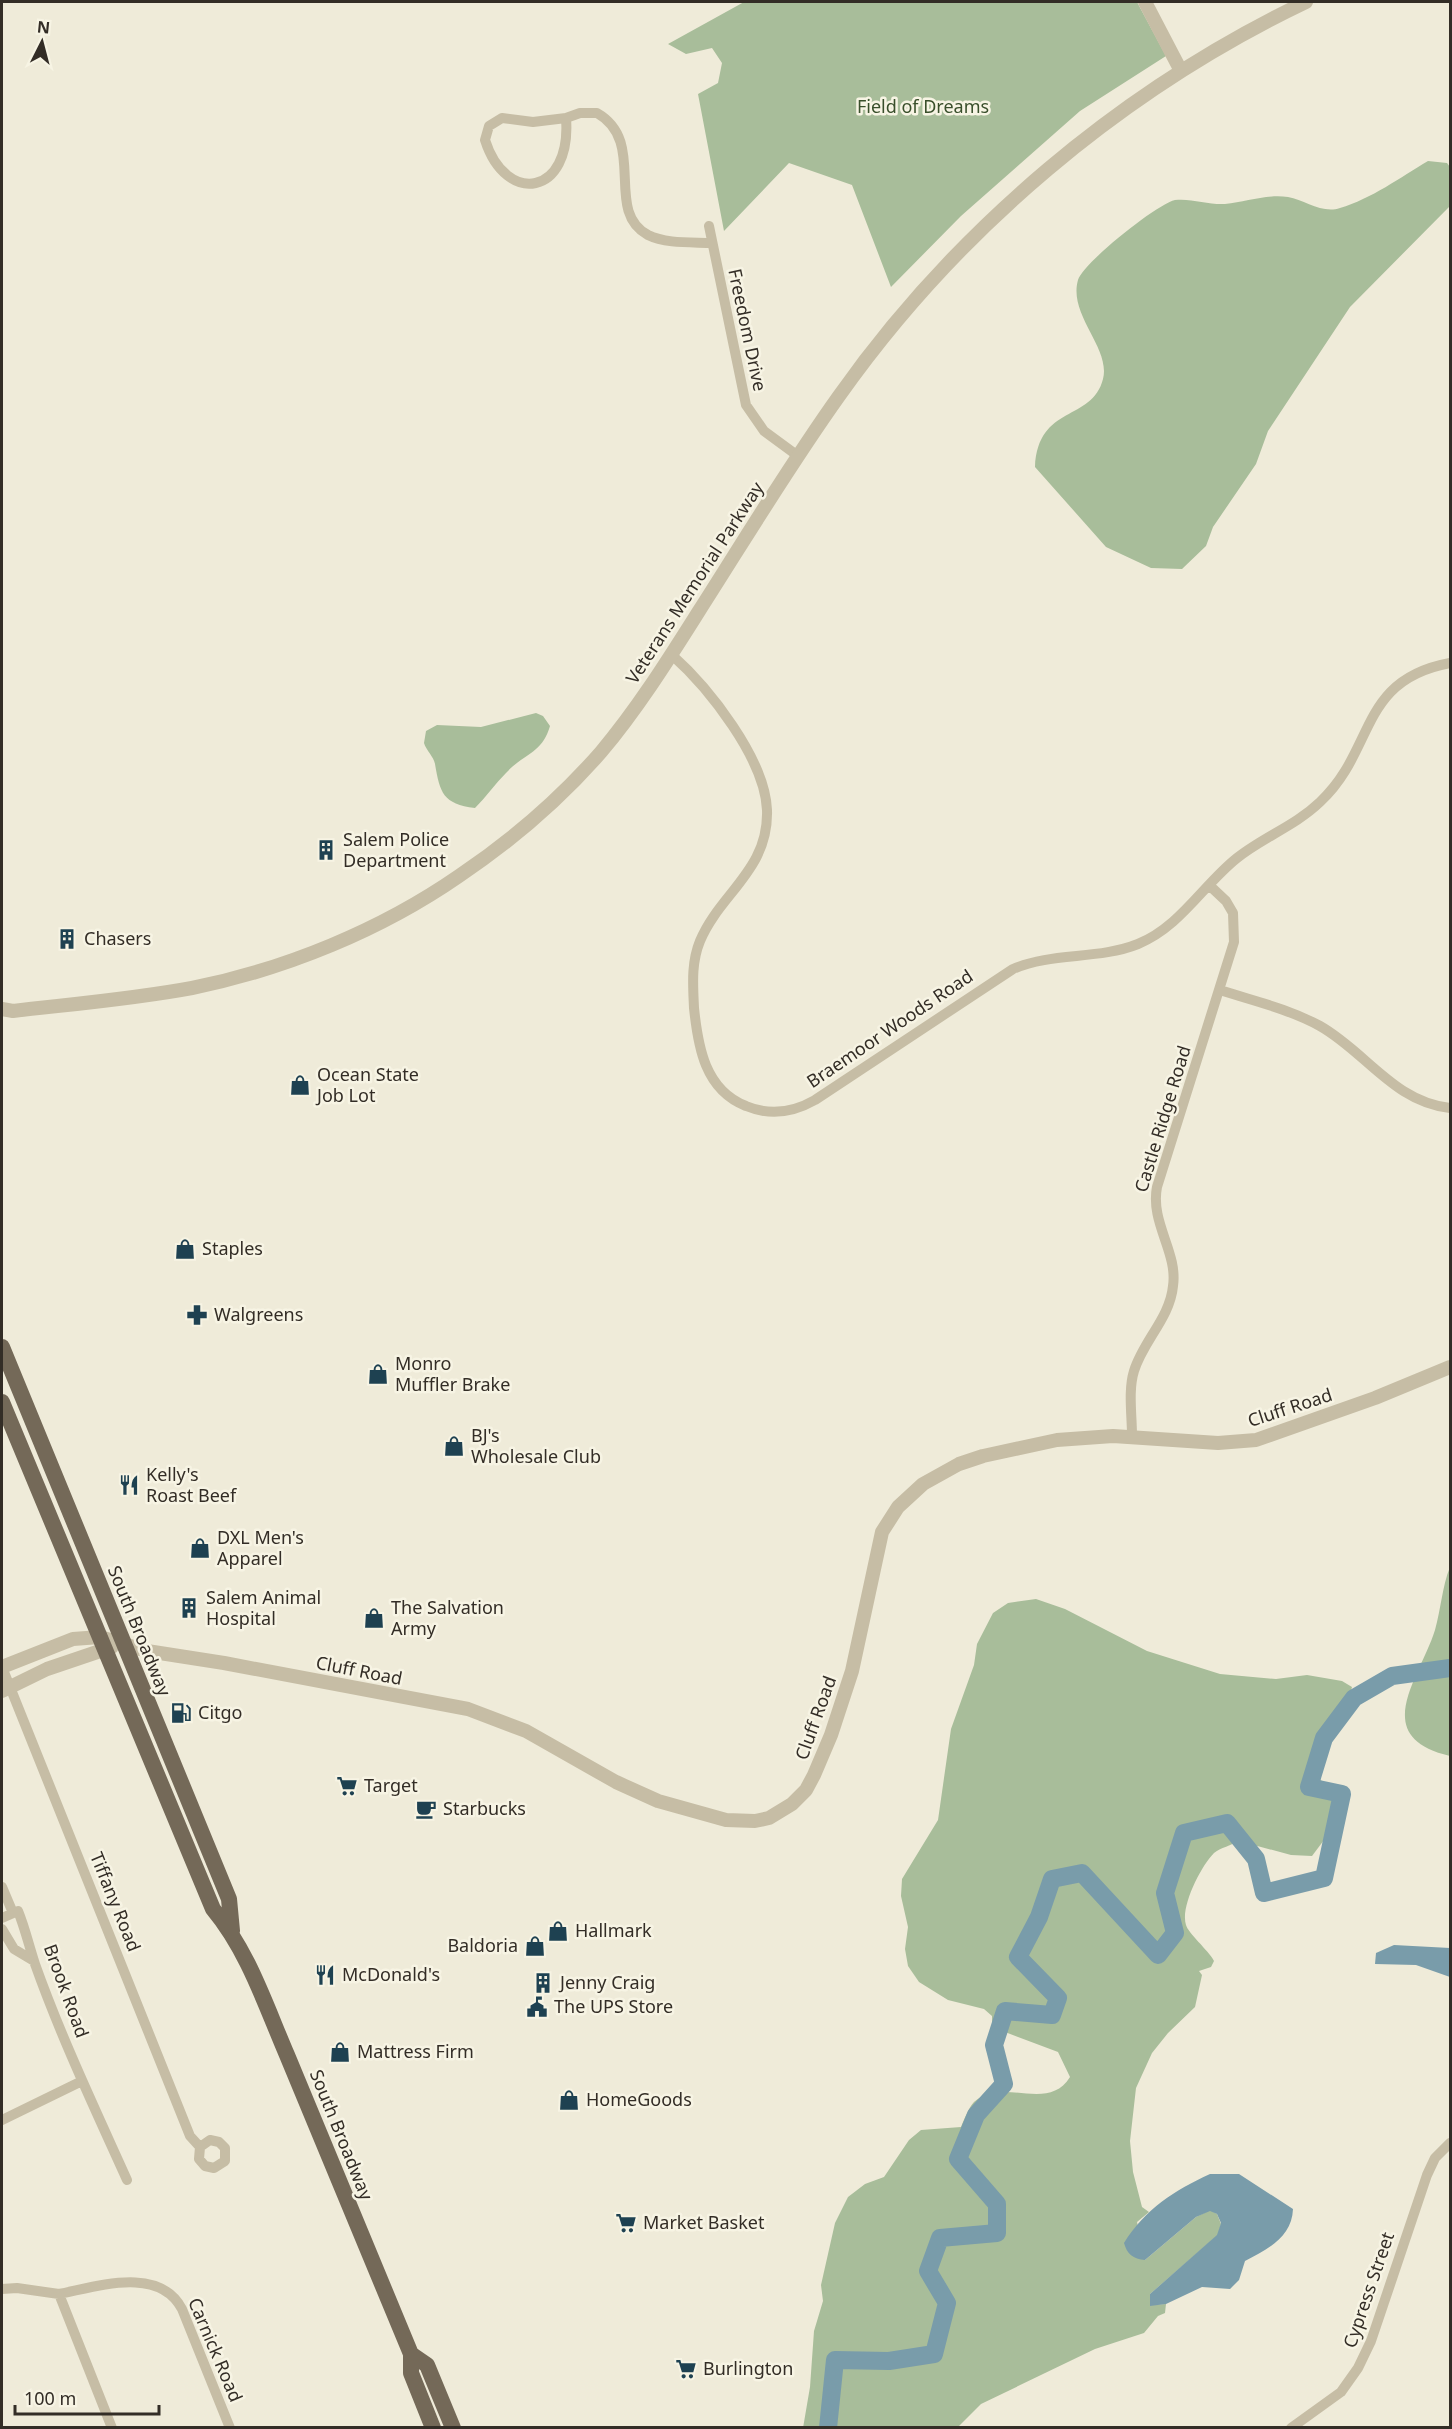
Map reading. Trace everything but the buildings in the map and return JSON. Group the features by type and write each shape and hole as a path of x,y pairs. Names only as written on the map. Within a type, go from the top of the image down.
{"main road":[{"name":"South Broadway","path":"2,1347 229,1899 232,1931"},
{"name":"South Broadway","path":"2,1402 213,1909 232,1931 247,1960 411,2354 411,2373 433,2427"},
{"name":"South Broadway","path":"411,2354 427,2365 453,2427"}],"street":[{"path":"1145,2 1181,71"},
{"name":"Veterans Memorial Parkway","path":"6,1012 183,989 248,974 332,944 415,903 490,854 562,791 619,730 672,655 798,456 863,362 951,259 1069,153 1181,71 1306,2"},
{"path":"566,118 568,135 564,156 553,173 539,183 532,184 512,178 487,146 486,132 494,120 502,118 533,122 566,118 580,112 597,113 616,132 625,156 627,209 641,230 658,238 712,243"},
{"name":"Freedom Drive","path":"709,225 746,405 764,431 798,456"},
{"name":"Braemoor Woods Road","path":"672,655 703,687 744,746 757,769 765,796 766,827 757,858 751,870 706,930 696,952 692,977 697,1035 705,1065 724,1093 746,1106 773,1112 795,1110 805,1106 922,1031 1004,974 1035,962 1110,951 1138,944 1172,922 1238,857 1300,819 1329,794 1345,772 1378,706 1393,688 1413,674 1450,663"},
{"name":"Castle Ridge Road","path":"1132,1436 1134,1371 1168,1305 1174,1284 1172,1266 1155,1212 1155,1196 1220,990 1235,928 1230,907 1209,885"},
{"path":"1220,990 1312,1022 1349,1046 1399,1091 1425,1103 1450,1108"},
{"name":"Cluff Road","path":"103,1643 123,1644 147,1651 224,1663 468,1709 526,1731 616,1782 658,1801 726,1820 755,1821 769,1818 792,1804 806,1790 831,1735 852,1671 879,1542 889,1519 908,1496 950,1468 1009,1448 1066,1439 1132,1436 1218,1443 1256,1440 1375,1398 1450,1367"},
{"path":"2,1667 73,1639 103,1643"},
{"path":"6,1688 74,1659 103,1643"},
{"name":"Tiffany Road","path":"2,1667 6,1688 190,2136 200,2147"},
{"name":"Brook Road","path":"2,1887 29,1939 34,1961 82,2081 127,2180"},
{"path":"2,1918 15,1912"},
{"path":"2,1929 14,1949 34,1961"},
{"path":"2,2120 82,2081"},
{"name":"Cypress Street","path":"1291,2427 1306,2423 1341,2392 1358,2368 1371,2341 1427,2175 1436,2158 1450,2143"},
{"name":"Carnick Road","path":"2,2289 17,2288 59,2294 103,2285 141,2283 158,2287 172,2295 182,2309 230,2427"},
{"path":"59,2294 112,2427"}],"green space":[{"name":"Field of Dreams","path":"744,2 1137,2 1166,56 1080,111 961,216 891,287 852,185 789,163 724,231 698,94 718,83 722,63 712,48 686,54 668,44"},
{"path":"1428,161 1447,163 1450,167 1449,207 1350,307 1268,431 1256,464 1213,527 1206,546 1182,569 1151,568 1106,547 1035,467 1038,447 1045,433 1055,423 1088,402 1097,393 1103,379 1104,367 1101,355 1079,306 1078,280 1083,272 1122,235 1153,212 1175,200 1225,204 1280,196 1320,208 1340,208 1374,193"},
{"path":"536,713 543,716 550,726 547,735 537,748 502,777 475,808 456,804 445,795 441,790 434,761 424,743 426,731 437,725 481,727"},
{"path":"1450,1567 1450,1756 1425,1747 1411,1735 1405,1720 1406,1704 1435,1630"},
{"path":"1036,1599 1065,1609 1147,1651 1220,1674 1276,1679 1307,1675 1342,1681 1352,1687 1349,1698 1317,1734 1313,1767 1317,1776 1342,1802 1342,1816 1312,1856 1291,1855 1239,1841 1219,1850 1203,1867 1189,1898 1185,1917 1186,1925 1214,1961 1211,1967 1199,1971 1202,1975 1195,2007 1168,2033 1152,2053 1136,2088 1130,2141 1133,2172 1142,2207 1149,2212 1137,2222 1145,2260 1196,2217 1210,2210 1217,2214 1221,2224 1218,2235 1150,2294 1150,2305 1166,2304 1165,2313 1158,2316 1144,2333 1095,2349 981,2404 958,2427 803,2428 810,2387 814,2331 823,2301 821,2285 835,2223 848,2197 865,2184 884,2177 909,2140 921,2130 961,2127 972,2104 986,2095 998,2092 1038,2094 1050,2092 1061,2087 1070,2077 1058,2052 1005,2032 992,2022 992,2016 984,2009 948,2000 919,1982 908,1966 905,1949 908,1927 901,1896 902,1879 938,1820 951,1729 974,1665 977,1644 993,1613 1008,1603"}],"water":[{"path":"1394,1945 1450,1948 1450,1977 1416,1965 1375,1964 1376,1953"},
{"path":"1210,2174 1239,2174 1293,2209 1292,2219 1277,2241 1245,2261 1239,2280 1230,2289 1202,2287 1166,2304 1150,2306 1150,2294 1217,2235 1221,2223 1217,2214 1210,2211 1196,2217 1145,2260 1131,2255 1124,2243 1151,2210 1173,2194"}],"waterway":[{"path":"828,2428 835,2360 889,2361 934,2354 947,2303 928,2271 940,2238 997,2233 997,2204 958,2159 976,2115 1004,2084 994,2045 1005,2011 1052,2015 1058,1998 1018,1957 1039,1917 1052,1879 1082,1873 1158,1955 1175,1933 1165,1893 1184,1833 1227,1823 1256,1859 1264,1893 1324,1878 1342,1794 1309,1787 1324,1738 1354,1698 1392,1676 1450,1668"}],"place":[{"name":"Salem Police Department","path":"326,850"},
{"name":"Chasers","path":"67,939"},
{"name":"Ocean State Job Lot","path":"300,1085"},
{"name":"Staples","path":"185,1249"},
{"name":"Walgreens","path":"197,1315"},
{"name":"Monro Muffler Brake","path":"378,1374"},
{"name":"BJ's Wholesale Club","path":"454,1446"},
{"name":"Kelly's Roast Beef","path":"129,1485"},
{"name":"DXL Men's Apparel","path":"200,1548"},
{"name":"Salem Animal Hospital","path":"189,1608"},
{"name":"The Salvation Army","path":"374,1618"},
{"name":"Citgo","path":"181,1713"},
{"name":"Target","path":"347,1786"},
{"name":"Starbucks","path":"426,1809"},
{"name":"Hallmark","path":"558,1931"},
{"name":"Baldoria","path":"535,1946"},
{"name":"McDonald's","path":"325,1975"},
{"name":"Jenny Craig","path":"543,1983"},
{"name":"The UPS Store","path":"537,2007"},
{"name":"Mattress Firm","path":"340,2052"},
{"name":"HomeGoods","path":"569,2100"},
{"name":"Market Basket","path":"626,2223"},
{"name":"Burlington","path":"686,2369"}]}
